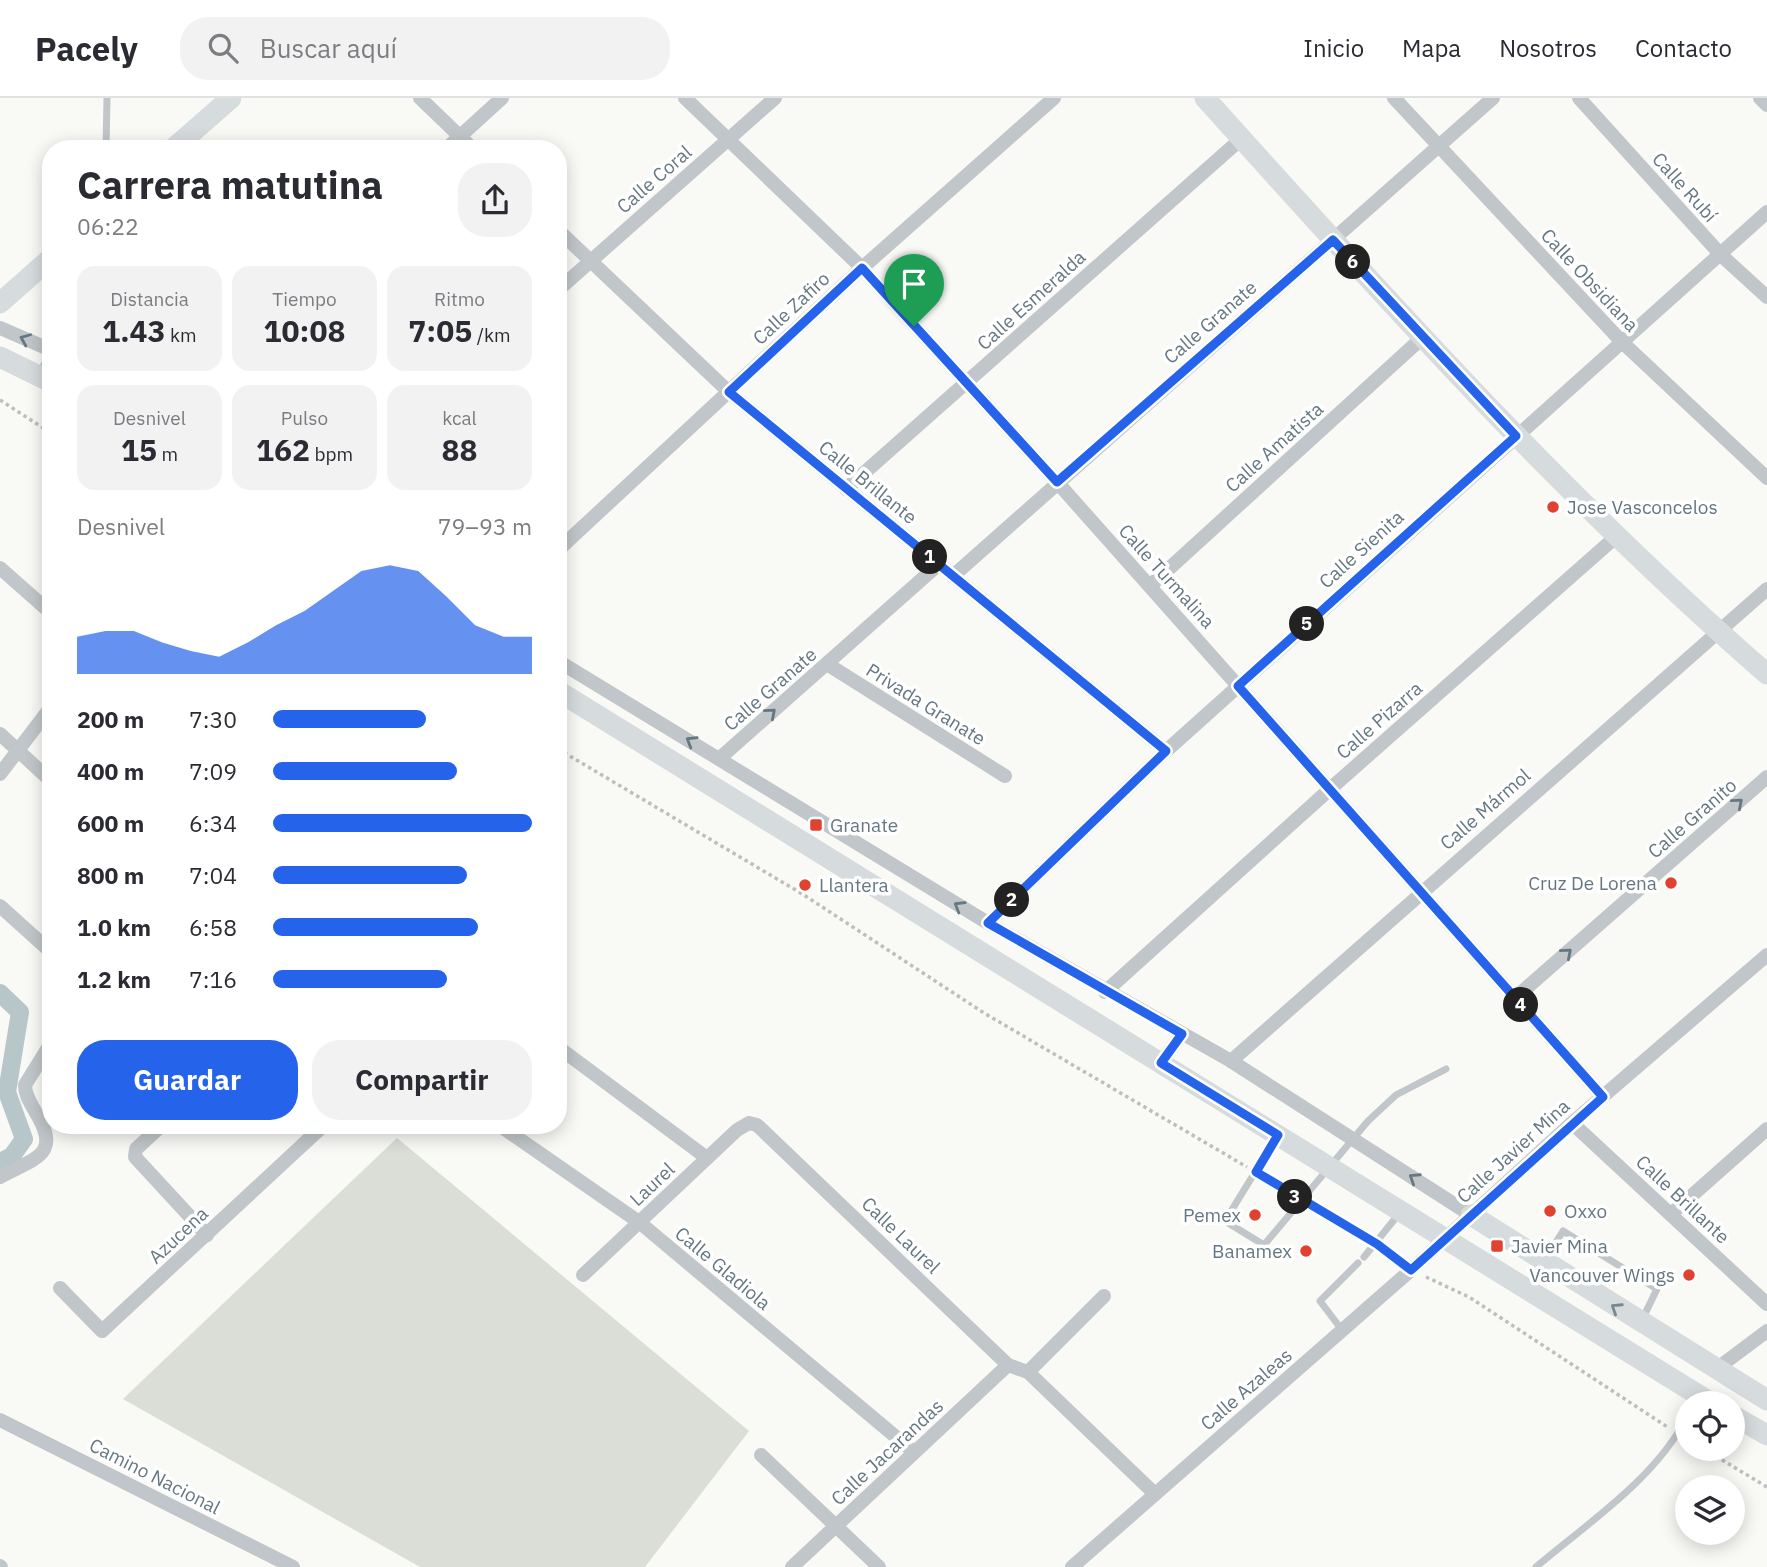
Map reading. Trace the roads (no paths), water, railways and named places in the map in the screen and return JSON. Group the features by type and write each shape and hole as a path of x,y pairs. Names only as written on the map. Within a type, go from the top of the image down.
{"main road":[{"path":"183,140 231,98"},
{"path":"1205,98 1516,436 1718,631 1767,674"},
{"path":"0,303 42,266"},
{"path":"0,357 42,370"},
{"path":"567,697 1332,1168 1685,1391"},
{"path":"1471,1215 1640,1324 1767,1400"},
{"path":"1745,1422 1767,1435"}],"street":[{"path":"420,98 464,140"},
{"path":"456,140 502,98"},
{"name":"Calle Turmalina","path":"685,98 862,268 1150,586 1603,1097"},
{"name":"Calle Coral","path":"567,282 775,98"},
{"name":"Calle Zafiro","path":"567,542 862,268 1054,98"},
{"name":"Calle Obsidiana","path":"1394,98 1622,342 1767,478"},
{"name":"Calle Granate","path":"953,576 1493,98"},
{"name":"Calle Rubí","path":"1580,98 1721,255 1767,297"},
{"path":"1760,98 1767,105"},
{"name":"Calle Esmeralda","path":"846,489 1241,139"},
{"name":"Calle Sienita","path":"988,923 1166,751 1767,212"},
{"name":"Calle Brillante","path":"567,238 729,392 1166,751"},
{"path":"0,328 42,346"},
{"name":"Calle Amatista","path":"1150,586 1423,337"},
{"name":"Calle Pizarra","path":"1105,992 1618,535"},
{"name":"Calle Granate","path":"720,758 939,564"},
{"path":"0,568 42,605"},
{"name":"Calle Mármol","path":"1231,1061 1420,891 1767,589"},
{"name":"Privada Granate","path":"827,664 1005,776"},
{"path":"567,667 988,923 1105,992 1231,1061 1471,1215"},
{"path":"0,774 42,719"},
{"path":"0,734 42,773"},
{"name":"Calle Granito","path":"1515,998 1767,777"},
{"path":"0,906 42,944"},
{"name":"Calle Javier Mina","path":"1445,1239 1572,1123 1767,955"},
{"path":"1161,1063 1182,1034"},
{"path":"567,1054 708,1158"},
{"path":"42,1056 27,1079 27,1098 42,1123"},
{"name":"Laurel","path":"583,1275 737,1130 749,1123"},
{"name":"Calle Laurel","path":"749,1123 764,1131 1009,1365 1028,1371 1155,1494"},
{"name":"Calle Brillante","path":"1572,1123 1767,1304"},
{"path":"1671,1214 1767,1129"},
{"path":"0,1177 35,1158 48,1142 47,1134"},
{"path":"152,1134 136,1149 135,1157 207,1235"},
{"name":"Azucena","path":"60,1289 102,1331 314,1134"},
{"name":"Calle Gladiola","path":"512,1134 639,1223 914,1452"},
{"name":"Calle Azaleas","path":"1072,1567 1445,1239"},
{"path":"1028,1371 1104,1296"},
{"path":"1715,1370 1767,1331"},
{"name":"Calle Jacarandas","path":"792,1567 1009,1365"},
{"name":"Camino Nacional","path":"0,1420 293,1567"},
{"path":"761,1455 879,1567"}],"lane":[{"path":"106,140 107,98"},
{"path":"1278,1135 1225,1221 1264,1245 1332,1168 1368,1121 1396,1095 1446,1069"},
{"path":"1342,1330 1320,1301 1377,1244 1401,1211"},
{"path":"1544,1261 1563,1231 1657,1289 1640,1324"},
{"path":"1536,1567 1652,1467 1675,1438"}],"waterway":[{"path":"0,993 20,1012 7,1092 24,1139 12,1156 0,1162"}],"place":[{"name":"Jose Vasconcelos","path":"1553,507"},
{"name":"Granate","path":"816,825"},
{"name":"Cruz De Lorena","path":"1671,883"},
{"name":"Llantera","path":"805,885"},
{"name":"Oxxo","path":"1550,1211"},
{"name":"Pemex","path":"1255,1215"},
{"name":"Javier Mina","path":"1497,1246"},
{"name":"Banamex","path":"1306,1251"},
{"name":"Vancouver Wings","path":"1689,1275"}]}
